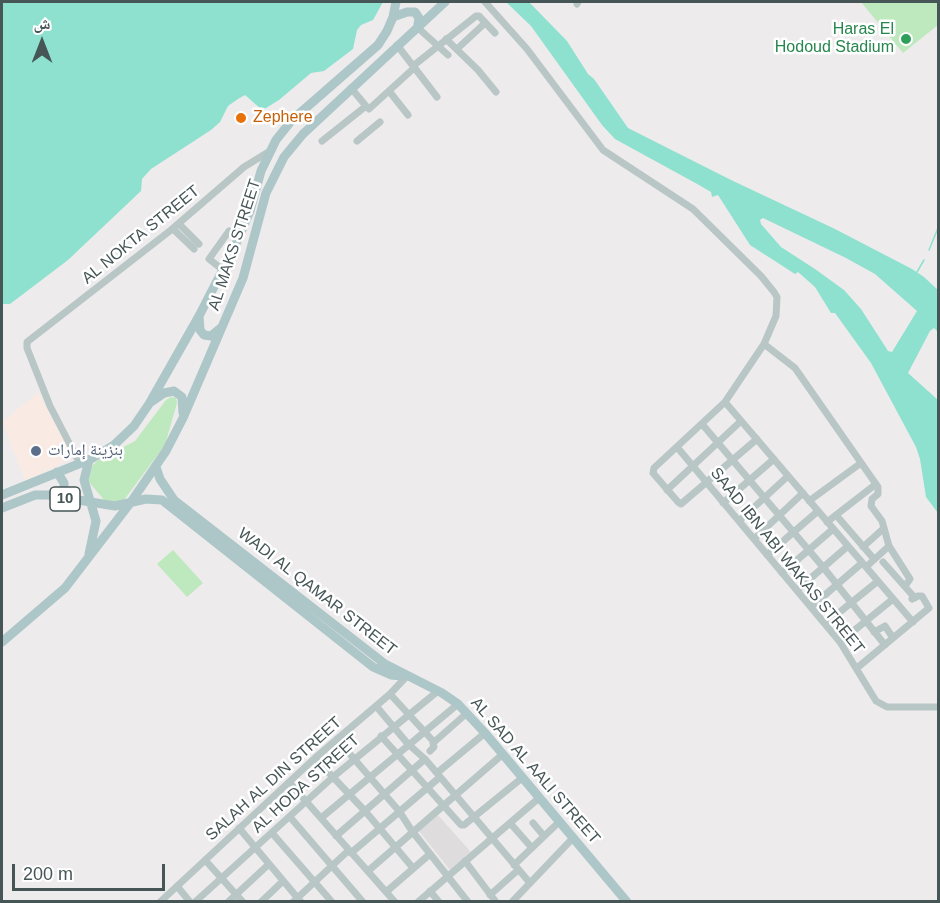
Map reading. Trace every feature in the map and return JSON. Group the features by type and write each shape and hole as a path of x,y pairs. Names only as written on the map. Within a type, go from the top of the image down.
{"main road":[{"name":"AL MAKS STREET","path":"84,462 125,436 149,404 223,270 243,228 261,171 270,151 292,120 378,45 387,31 396,2"},
{"name":"AL MAKS STREET","path":"2,642 54,598 88,559 156,467 183,418 243,278 266,193 274,174 296,141 442,3"},
{"path":"393,16 415,12 419,18 418,26"},
{"path":"199,316 200,330 204,335 211,336 224,325"},
{"path":"149,404 164,393 174,391 182,397 183,418"},
{"path":"84,462 84,480 96,521 88,559"},
{"name":"10","path":"2,495 84,462"},
{"name":"WADI AL QAMAR STREET","path":"156,467 159,479 174,500 379,660 407,676"},
{"path":"57,472 64,483 64,490 59,497"},
{"name":"10","path":"2,508 29,496 41,495 115,506 131,502"},
{"name":"WADI AL QAMAR STREET","path":"131,502 153,498 166,501 373,667 391,675 407,676"},
{"name":"AL SAD AL AALI STREET","path":"407,676 438,691 467,713 627,902"}],"street":[{"path":"485,2 527,49 603,150 693,209 774,292 778,310 764,344 725,402 654,468 653,473 679,503 682,503 757,439"},
{"path":"322,141 389,91 474,16 479,16 495,33"},
{"path":"457,49 485,23"},
{"path":"418,26 448,55"},
{"path":"446,39 496,92"},
{"path":"397,45 437,97"},
{"path":"351,88 368,108"},
{"path":"389,91 408,115"},
{"path":"357,141 380,123"},
{"name":"AL NOKTA STREET","path":"84,462 50,406 27,344 176,226 244,167 270,151"},
{"path":"176,226 197,246"},
{"path":"223,270 209,259 229,231"},
{"path":"764,344 795,368 876,484 879,490 872,499 872,506 884,528 889,546 910,580 905,586"},
{"path":"725,402 913,622"},
{"path":"667,490 741,421"},
{"path":"702,424 809,550 885,645"},
{"name":"SAAD IBN ABI WAKAS STREET","path":"677,447 840,642 871,696 881,705 939,707"},
{"path":"723,503 774,459"},
{"path":"809,501 861,463"},
{"path":"739,521 788,476"},
{"path":"827,522 876,484"},
{"path":"754,539 803,493"},
{"path":"767,555 818,511"},
{"path":"836,515 874,559"},
{"path":"863,547 884,528"},
{"path":"782,573 833,529"},
{"path":"796,590 848,546"},
{"path":"811,607 889,546"},
{"path":"857,668 929,609 929,605 922,596 913,598 883,562"},
{"path":"894,574 902,567"},
{"path":"825,624 878,581"},
{"path":"840,642 893,599"},
{"path":"874,632 885,626 894,638"},
{"name":"SALAH AL DIN STREET","path":"160,902 407,676"},
{"name":"AL HODA STREET","path":"195,902 333,777 438,691"},
{"path":"390,693 434,742"},
{"path":"321,818 458,704"},
{"path":"376,706 408,744 439,775 530,883"},
{"path":"430,751 434,747 434,742 467,713"},
{"path":"239,828 297,900 332,866 427,788 485,733"},
{"path":"381,736 461,825 464,825 522,778"},
{"path":"337,739 399,811 468,902"},
{"path":"368,871 503,754"},
{"path":"315,758 350,794 414,868"},
{"path":"336,836 425,759"},
{"path":"289,782 392,900"},
{"path":"418,902 539,798"},
{"path":"290,817 363,902"},
{"path":"490,895 559,822"},
{"path":"510,823 532,848"},
{"path":"533,823 544,836"},
{"path":"272,832 332,902"},
{"path":"512,902 573,838"},
{"path":"386,892 430,854"},
{"path":"205,860 243,902"},
{"path":"465,861 495,902"},
{"path":"228,902 269,864"},
{"path":"261,902 283,881"},
{"path":"177,886 190,902"},
{"path":"430,891 439,902"}],"shaded area":[{"path":"2,2 383,2 373,20 361,25 357,30 353,49 324,71 311,73 266,108 261,109 245,95 228,106 220,122 211,130 151,169 142,179 141,191 68,260 10,304 2,304"},
{"path":"506,2 529,2 567,41 628,128 912,269 938,290 938,332 934,328 930,331 908,373 938,400 938,513 926,497 916,447 871,363 835,313 831,313 815,287 798,272 795,274 750,245 718,195 712,197 711,192 615,139 602,125 531,26","holes":["763,218 875,274 917,311 892,352 888,351 861,309 844,290 781,247 760,220"]},
{"name":"Haras El Hodoud Stadium","path":"861,2 938,2 938,25 903,53"},
{"path":"39,392 74,456 25,481 2,422"},
{"path":"171,397 176,398 177,403 165,445 124,500 119,503 105,501 88,481 92,466 97,461 135,441 166,400"},
{"path":"173,550 203,583 187,597 157,564"},
{"path":"437,814 471,852 450,870 418,830"}],"waterway":[{"path":"929,250 938,228"},
{"path":"917,272 924,260"}],"place":[{"name":"Haras El Hodoud Stadium","path":"906,39"},
{"name":"Zephere","path":"241,118"},
{"name":"بنزينة إمارات","path":"36,451"}]}
